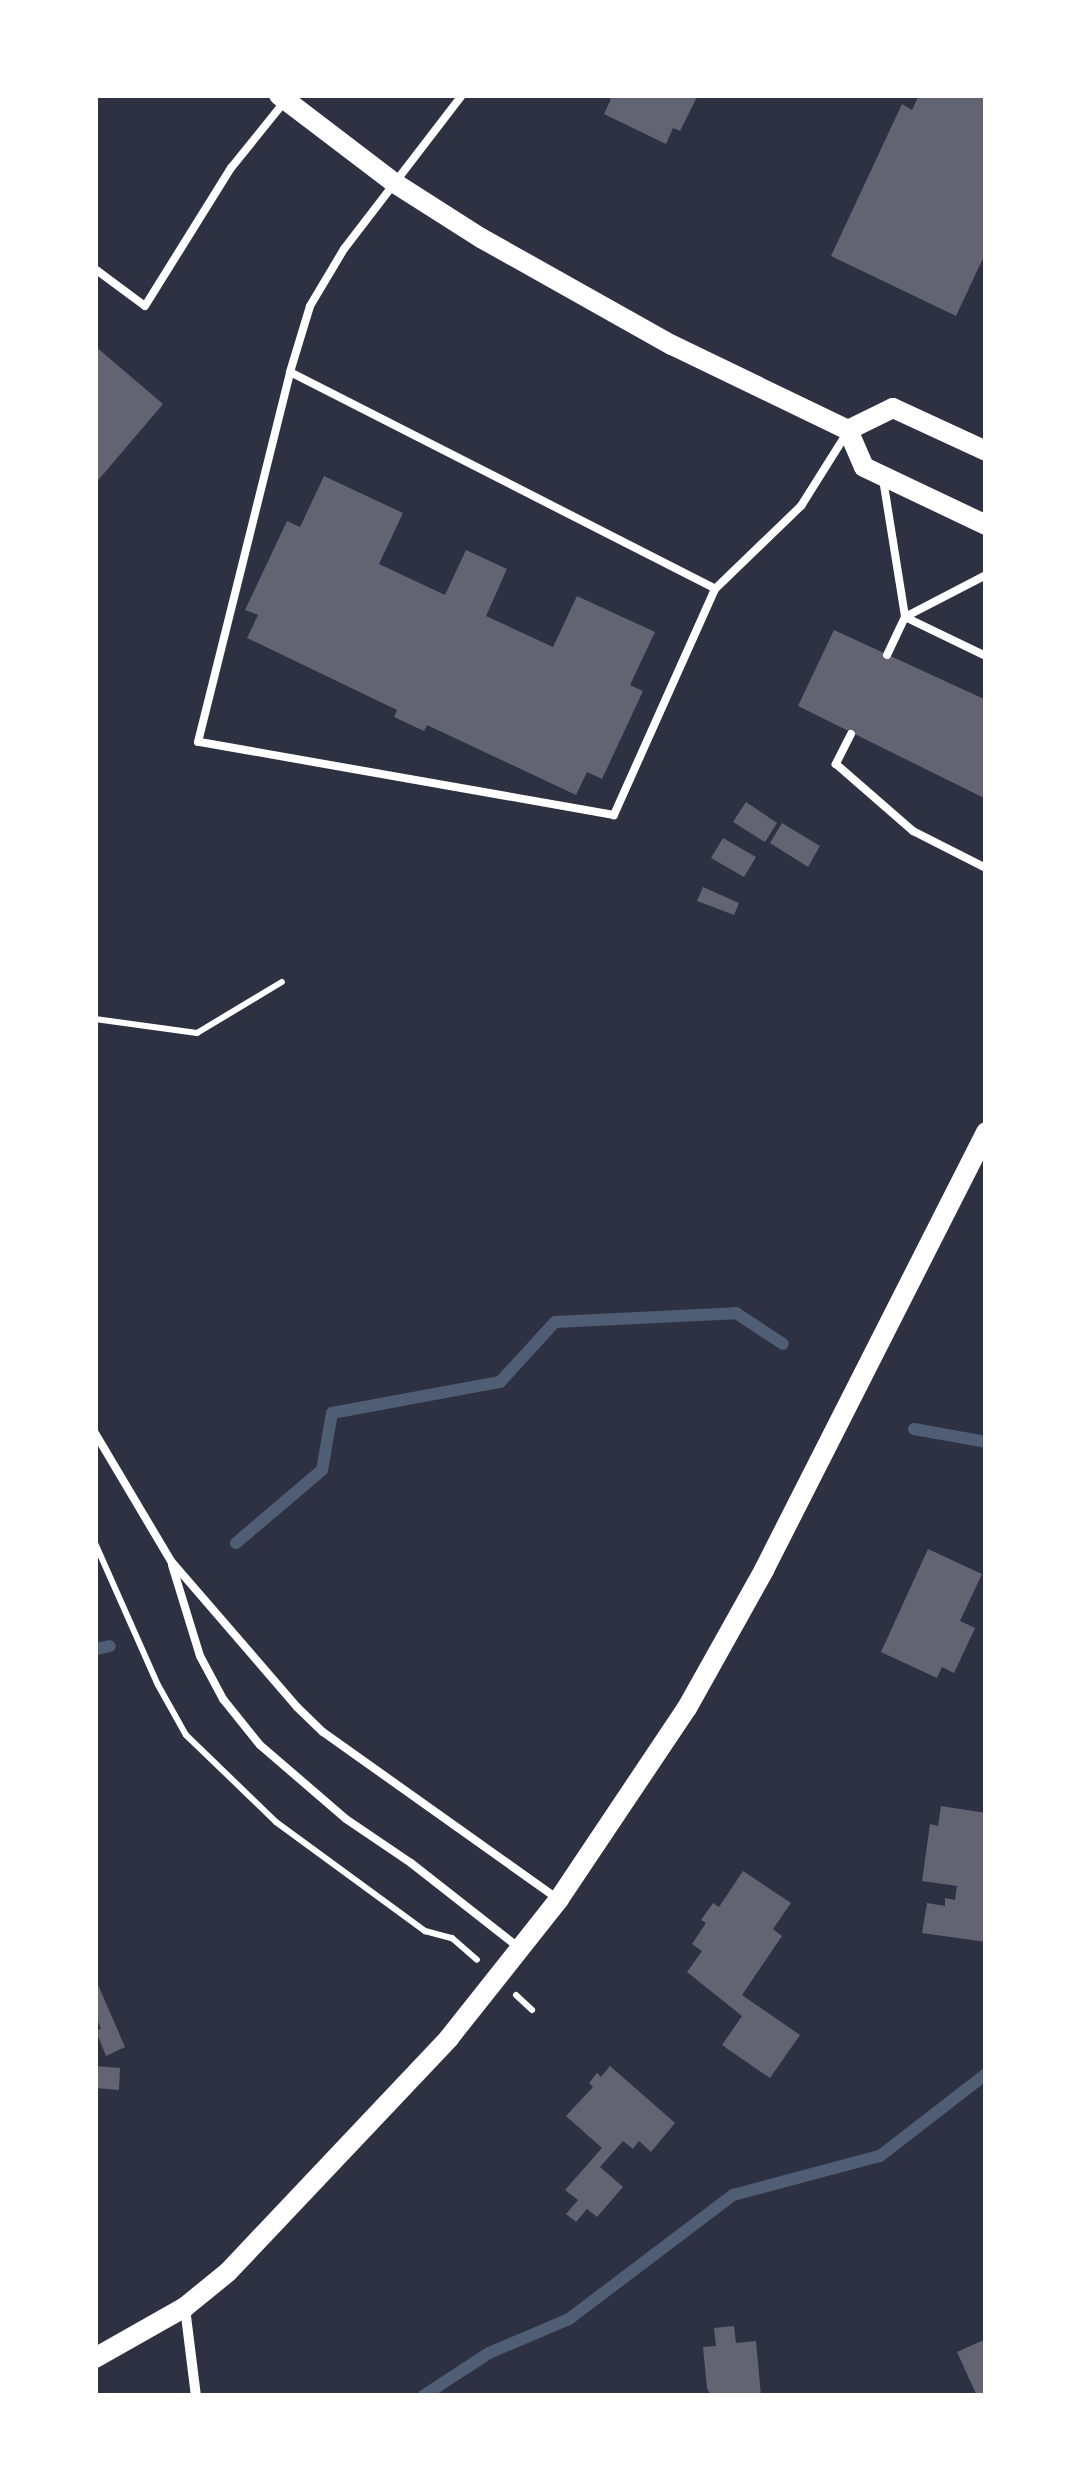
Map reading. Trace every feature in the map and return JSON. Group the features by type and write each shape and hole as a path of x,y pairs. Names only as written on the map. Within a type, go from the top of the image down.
{"main road":[{"path":"283,98 394,182 564,287 848,430 864,466 986,525"},
{"path":"848,430 893,408 986,451"},
{"path":"95,2358 185,2307 228,2272 364,2131 521,1950 559,1899 687,1708 755,1587 986,1132"}],"street":[{"path":"185,2307 196,2396"}],"lane":[{"path":"462,95 344,249 310,306 198,742 614,816 715,589 800,506 848,430"},
{"path":"95,270 145,306 232,168 283,98"},
{"path":"290,372 715,589"},
{"path":"882,475 905,618 888,655"},
{"path":"905,618 986,576"},
{"path":"905,618 986,656"},
{"path":"851,734 836,764 913,831 986,868"},
{"path":"95,1433 171,1560 323,1732 559,1899"},
{"path":"171,1560 200,1656 222,1699 260,1744 346,1818 411,1863 521,1950"}],"path":[{"path":"95,1019 196,1033 282,982"}],"building":[{"path":"603,95 698,95 680,131 673,128 666,144 604,114 611,99"},
{"path":"919,95 986,95 986,252 956,316 831,256 902,104 912,110"},
{"path":"95,346 163,404 95,484"},
{"path":"324,476 403,513 379,564 445,595 466,550 507,569 486,616 553,647 577,596 655,632 630,685 643,691 602,779 587,772 576,795 427,725 424,731 394,717 397,710 247,638 258,615 245,610 287,521 300,527"},
{"path":"834,630 984,699 986,799 798,706"},
{"path":"746,802 777,823 765,842 733,822"},
{"path":"782,823 820,846 808,867 770,843"},
{"path":"723,838 756,857 744,877 711,858"},
{"path":"703,887 739,903 734,915 697,901"},
{"path":"928,1549 982,1574 960,1621 975,1628 954,1673 942,1667 937,1678 881,1652"},
{"path":"941,1806 986,1813 986,1942 922,1933 927,1903 945,1906 945,1898 955,1900 957,1886 922,1881 930,1824 938,1826"},
{"path":"743,1871 791,1903 773,1929 782,1936 742,1995 800,2035 770,2078 722,2045 742,2016 687,1972 702,1951 692,1944 706,1923 701,1920 713,1903 719,1907"},
{"path":"95,1978 125,2047 106,2056 96,2031 101,2029 95,2014"},
{"path":"95,2066 120,2068 119,2090 95,2088"},
{"path":"610,2066 675,2123 651,2152 639,2141 633,2149 623,2141 600,2167 623,2187 597,2217 587,2209 576,2222 566,2214 578,2200 565,2190 602,2148 566,2116 593,2087 589,2083 597,2073 601,2077"},
{"path":"734,2326 736,2343 756,2341 761,2396 711,2396 707,2388 703,2347 716,2346 714,2328"},
{"path":"986,2339 986,2396 977,2396 957,2352"}],"waterway":[{"path":"236,1543 322,1470 332,1413 500,1382 555,1322 736,1313 783,1344"},
{"path":"914,1429 986,1442"},
{"path":"95,1649 110,1646"},
{"path":"423,2396 489,2353 569,2319 733,2195 880,2156 986,2074"}]}
